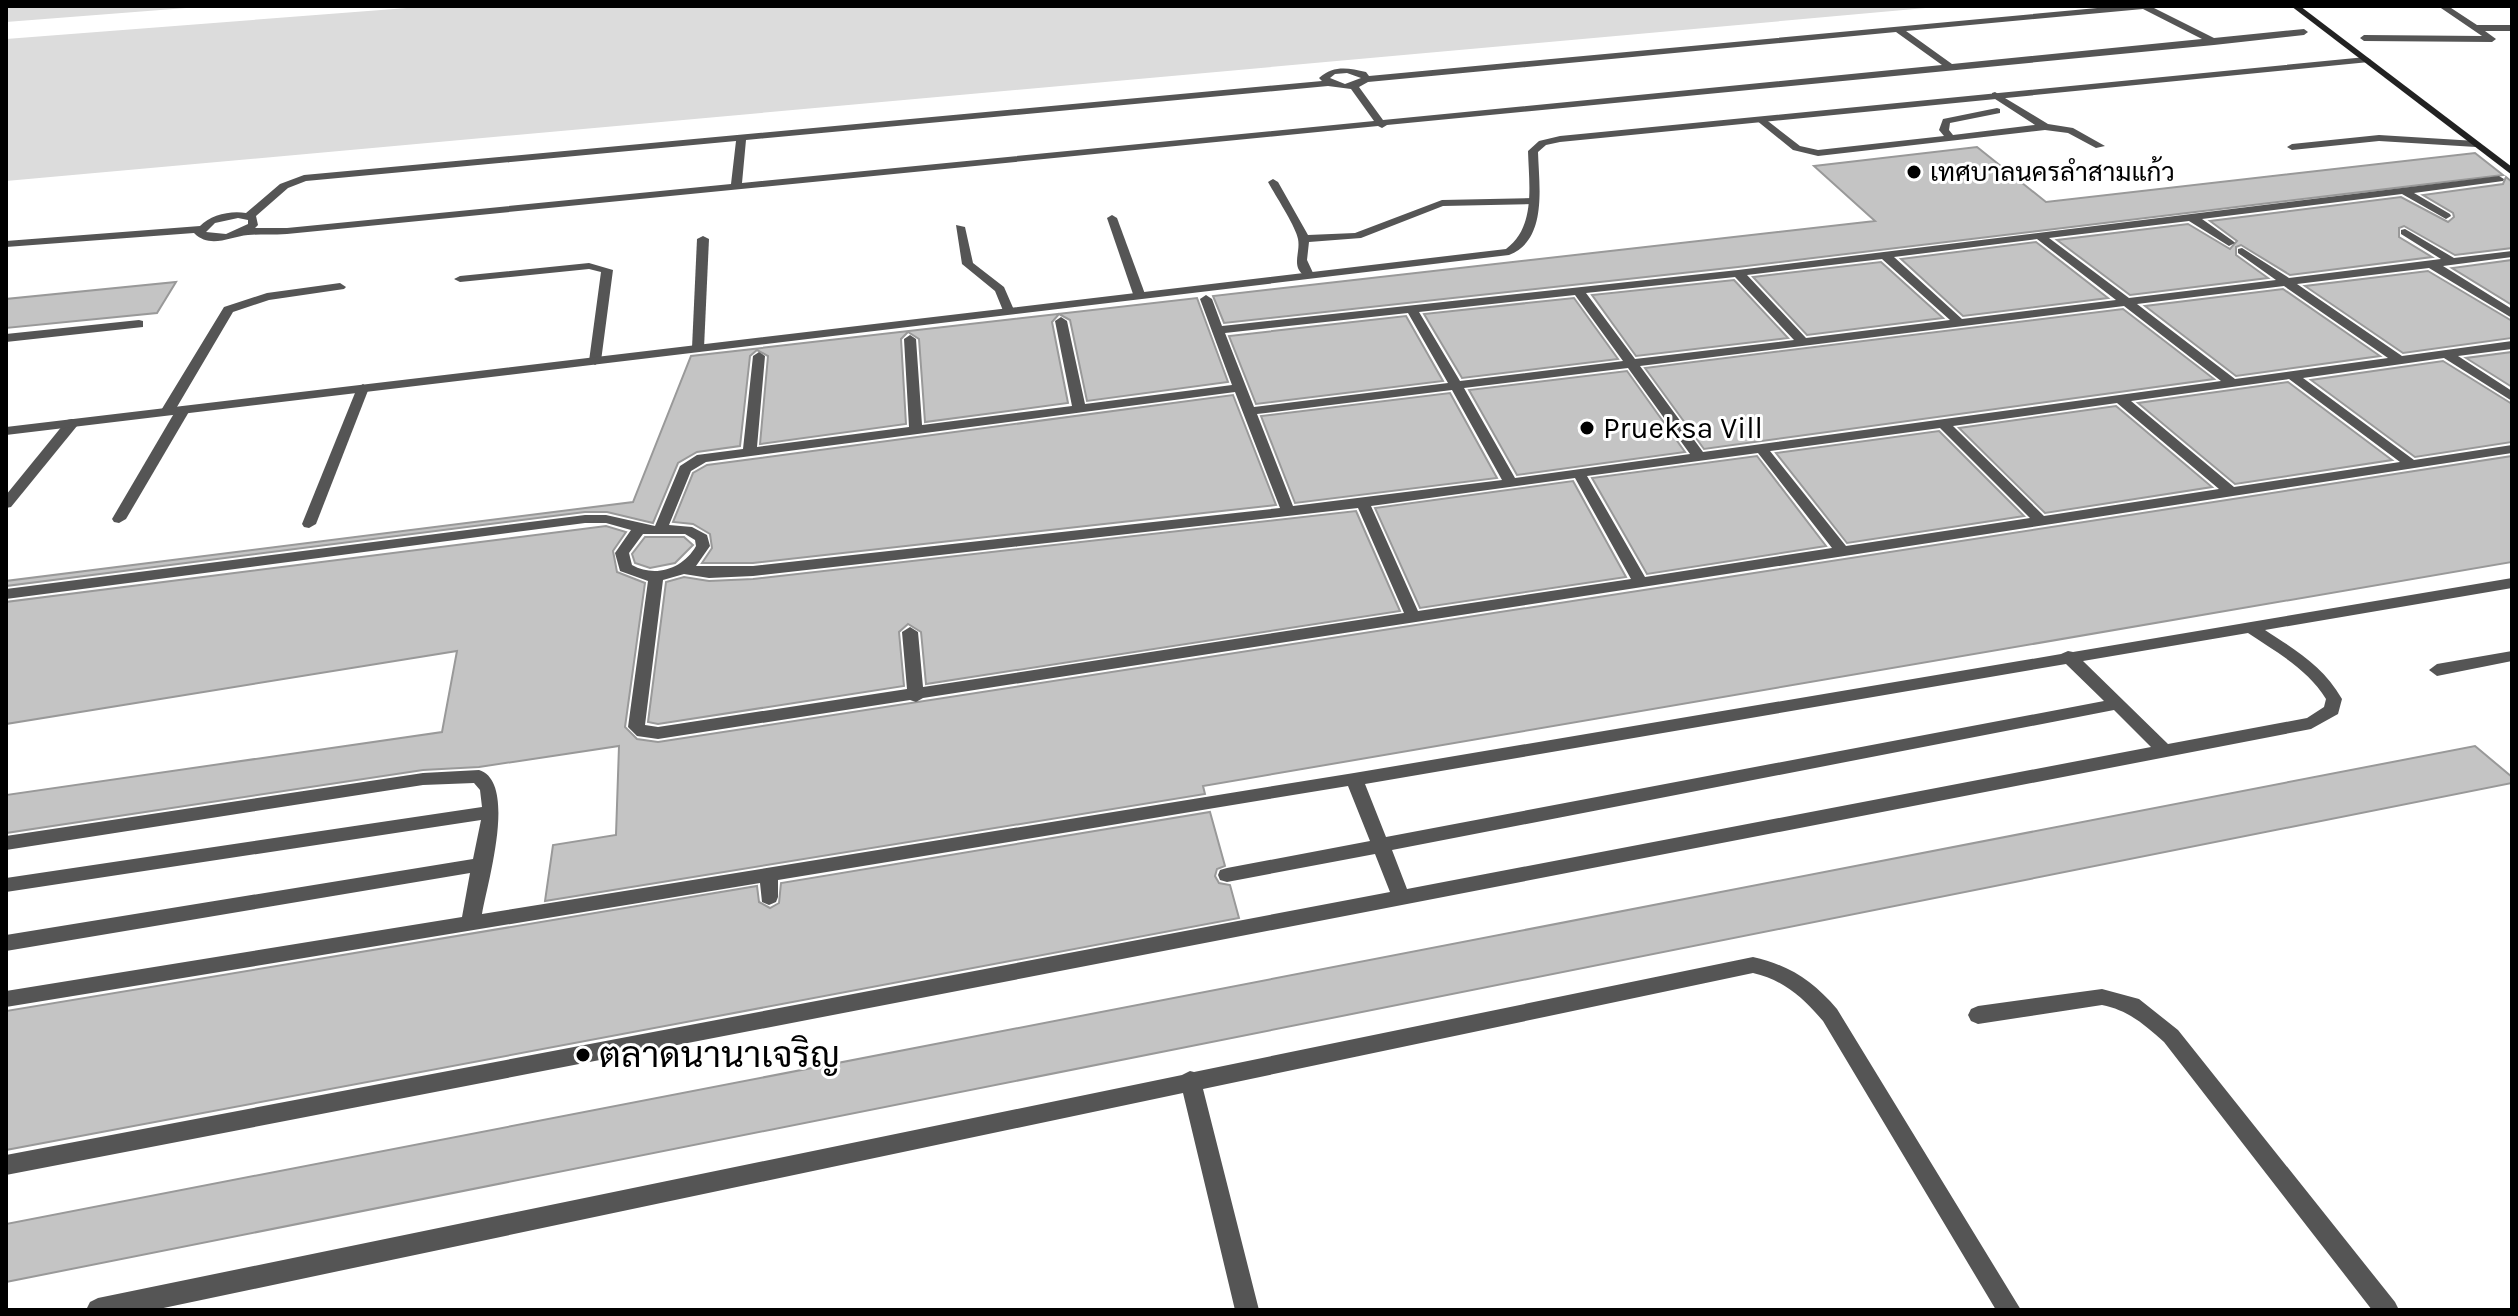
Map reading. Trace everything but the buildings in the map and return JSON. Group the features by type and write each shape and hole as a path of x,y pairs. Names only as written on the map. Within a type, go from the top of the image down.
{"street":[{"path":"6,244 199,229 224,217 249,216 284,186 304,178 1328,83 1354,86 1366,79 2145,6 2214,42"},
{"path":"2295,6 2512,172"},
{"path":"2364,38 2492,39 2442,6"},
{"path":"2475,28 2512,28"},
{"path":"1897,29 1952,68"},
{"path":"199,229 202,236 210,238 244,232 287,231 2304,32"},
{"path":"6,431 1509,252 1523,245 1528,234 1533,201 1533,151 1543,143 1995,95 2366,60"},
{"path":"1328,83 1325,76 1339,70 1360,73 1366,79"},
{"path":"1354,86 1382,125"},
{"path":"1995,95 2045,127"},
{"path":"1951,138 1944,130 1946,121 1997,111"},
{"path":"1761,120 1805,152 2045,127 2070,130 2100,146"},
{"path":"736,188 741,138"},
{"path":"2292,147 2379,138 2476,144"},
{"path":"1220,330 1738,273 2499,179"},
{"path":"1273,182 1304,239 1301,260 1308,275"},
{"path":"2404,191 2446,216"},
{"path":"1304,239 1357,236 1442,203 1533,201"},
{"path":"244,232 254,221 249,216"},
{"path":"1112,218 1139,294"},
{"path":"2193,218 2229,243"},
{"path":"960,227 968,264 1000,289 1008,310"},
{"path":"2405,232 2453,262"},
{"path":"2041,237 2232,383"},
{"path":"698,348 703,239"},
{"path":"2242,251 2400,361"},
{"path":"1251,411 2290,285 2512,254"},
{"path":"1885,255 1960,323"},
{"path":"2433,265 2512,314"},
{"path":"460,279 601,267 607,270 595,361"},
{"path":"1738,273 1803,342"},
{"path":"167,412 228,310 267,297 340,287"},
{"path":"1578,291 1698,455"},
{"path":"1206,299 1288,511"},
{"path":"1412,309 1510,481"},
{"path":"1061,321 1079,409"},
{"path":"6,338 139,324"},
{"path":"910,339 916,430"},
{"path":"640,528 622,553 621,561 632,573 656,576 683,569 709,573 741,572 1363,503 2512,345"},
{"path":"2446,354 2512,397"},
{"path":"750,451 759,356"},
{"path":"2293,376 2411,464"},
{"path":"309,524 363,388"},
{"path":"661,528 685,469 691,463 750,451 1240,388"},
{"path":"2120,399 2232,493"},
{"path":"119,519 183,410"},
{"path":"6,504 72,423"},
{"path":"1943,423 2042,522"},
{"path":"1760,447 1843,552"},
{"path":"656,576 636,727 643,732 703,729 2512,449"},
{"path":"1578,472 1641,583"},
{"path":"1363,503 1414,619"},
{"path":"6,594 585,519 606,519 648,532 661,528 687,528 702,538 700,554 683,569"},
{"path":"6,999 1354,779 2512,583"},
{"path":"6,1165 766,1015 2311,723 2332,710 2334,699 2324,682 2250,627"},
{"path":"910,632 916,696"},
{"path":"2068,656 2165,751"},
{"path":"2437,670 2512,656"},
{"path":"1227,875 2117,704"},
{"path":"6,843 461,775 479,776 489,789 491,812 478,865 471,921"},
{"path":"1354,779 1401,896"},
{"path":"6,885 491,812"},
{"path":"6,943 478,865"},
{"path":"769,875 769,897"},
{"path":"98,1310 1753,965 1777,969 1802,983 1830,1015 2009,1310"},
{"path":"1978,1015 2102,997 2122,999 2142,1010 2171,1036 2387,1310"},
{"path":"1190,1080 1247,1310"}],"shaded area":[{"path":"6,6 212,6 6,22"},
{"path":"433,6 1948,6 6,181 6,39"}],"place":[{"name":"เทศบาลนครลำสามแก้ว","path":"1914,172"},
{"name":"Prueksa Vill","path":"1587,428"},
{"name":"ตลาดนานาเจริญ","path":"583,1055"}]}
